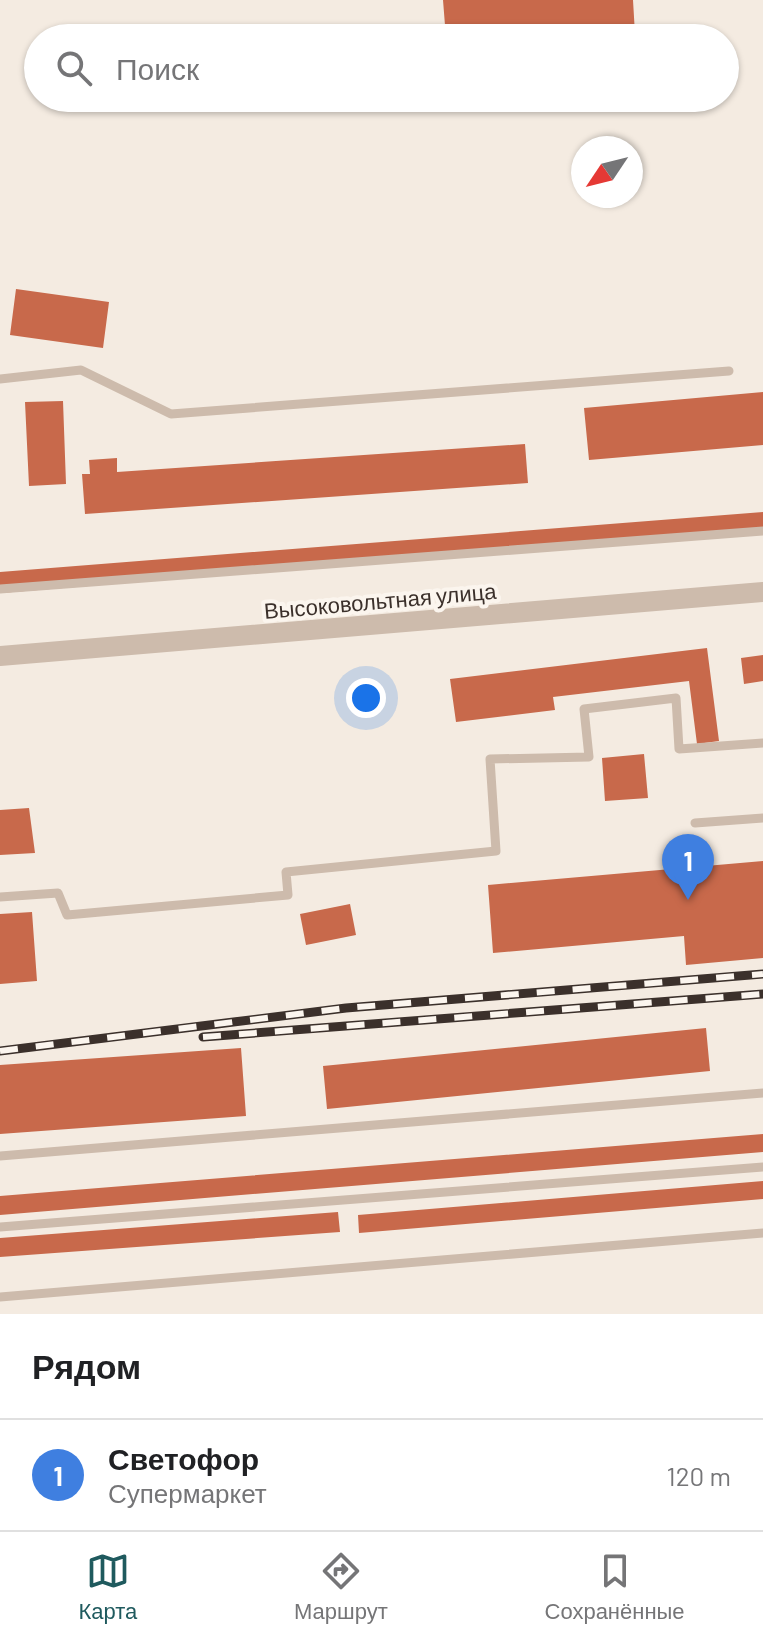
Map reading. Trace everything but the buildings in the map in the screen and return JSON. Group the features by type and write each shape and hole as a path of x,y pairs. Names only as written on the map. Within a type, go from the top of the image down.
{"street":[{"name":"Высоковольтная улица","path":"0,656 763,592"}],"lane":[{"path":"0,379 81,370 171,414 729,371"},
{"path":"0,589 763,531"},
{"path":"0,897 58,893 67,915 288,895 286,872 496,851 490,759 589,757 584,709 676,698 679,749 763,743"},
{"path":"695,823 763,818"},
{"path":"0,1156 763,1093"},
{"path":"0,1227 763,1167"},
{"path":"0,1297 763,1233"}],"railway":[{"path":"0,1051 346,1008 763,974"},
{"path":"203,1037 763,994"}],"place":[{"name":"Светофор","path":"688,900"}]}
